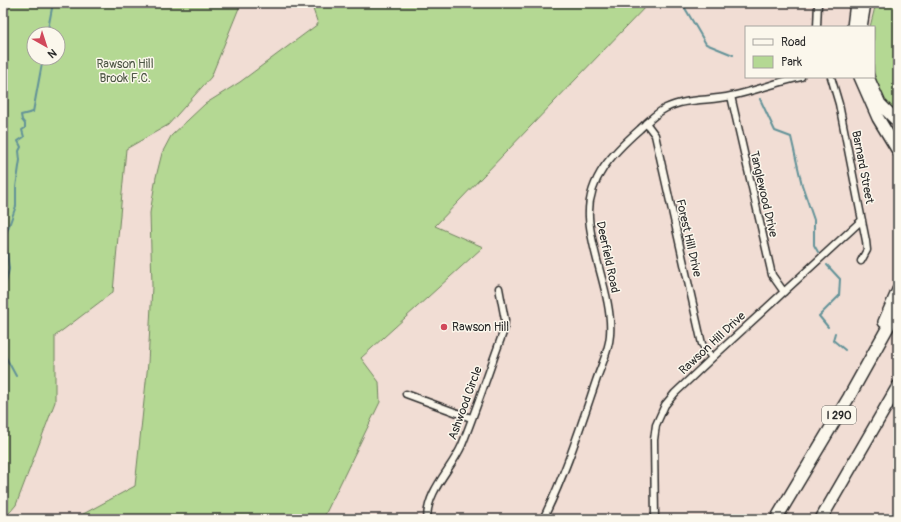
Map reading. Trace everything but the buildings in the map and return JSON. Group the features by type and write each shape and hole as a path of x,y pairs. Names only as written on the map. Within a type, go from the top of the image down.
{"highway":[{"path":"853,26 856,3"},
{"path":"861,26 865,3"},
{"path":"860,78 878,118 898,151"},
{"path":"868,78 880,104 898,122"},
{"path":"860,377 866,357 898,290"},
{"name":"I 290","path":"776,519 860,377 898,309"},
{"name":"I 290","path":"821,519 898,386"}],"street":[{"path":"817,26 818,3"},
{"name":"Deerfield Road","path":"543,519 556,494 579,432 610,337 608,310 590,227 589,212 593,190 600,171 619,148 662,110 675,104 731,96 797,78"},
{"name":"Barnard Street","path":"831,78 839,104 867,246 862,261"},
{"name":"Tanglewood Drive","path":"731,96 772,275 784,292"},
{"name":"Forest Hill Drive","path":"646,123 655,135 702,344 712,358"},
{"name":"Rawson Hill Drive","path":"655,519 654,440 658,418 665,405 675,393 712,358 862,220"},
{"name":"Ashwood Circle","path":"427,519 428,506 433,494 461,447 504,330 505,320 499,288"},
{"path":"406,394 471,418"}],"green space":[{"name":"Rawson Hill Brook F.C.","path":"3,3 241,3 211,77 168,125 126,149 113,292 55,336 55,402 16,505 4,519"},
{"name":"Rawson Hill","path":"311,3 649,3 435,226 483,247 361,358 379,382 380,402 323,519 74,519 135,486 148,363 152,286 150,213 162,153 171,136 205,104 240,82 318,24"},
{"path":"876,3 898,3 898,116 888,108 877,87 875,76 875,26 870,26"}],"waterway":[{"path":"49,26 53,3"},
{"path":"682,3 706,44 733,55"},
{"path":"3,295 9,269 5,237 16,206 16,187 20,160 19,151 21,147 18,141 24,137 22,130 25,128 21,115 33,112 42,66"},
{"path":"760,99 775,131 791,137 802,185 814,220 814,245 818,252"},
{"path":"827,265 840,279 839,296 819,316 828,327"},
{"path":"835,333 833,340 845,350"},
{"path":"3,347 3,352 16,376"}],"place":[{"name":"Rawson Hill","path":"444,327"}]}
